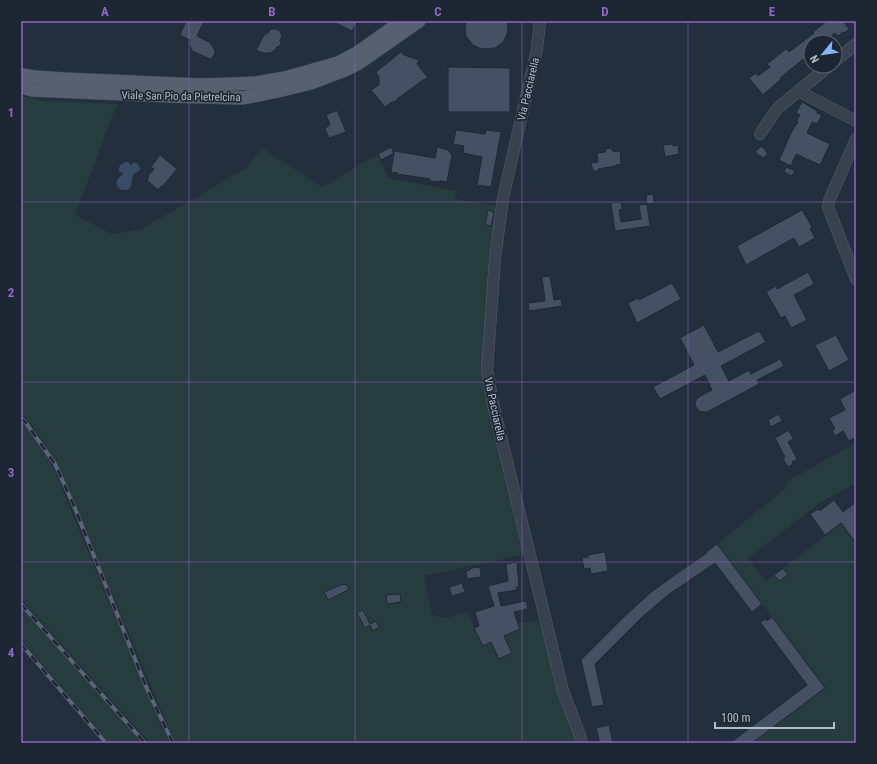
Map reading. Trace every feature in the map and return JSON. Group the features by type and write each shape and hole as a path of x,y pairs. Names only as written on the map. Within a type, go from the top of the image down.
{"main road":[{"name":"Viale San Pio da Pietrelcina","path":"21,87 32,90 244,98 278,92 311,83 345,70 359,63 419,21"},
{"name":"Viale San Pio da Pietrelcina","path":"21,75 64,79 201,85 256,83 285,78 338,63 357,53 400,22"}],"street":[{"name":"Via Pacciarella","path":"540,21 537,48 503,198 496,259 487,370 492,404 563,690 582,743"},
{"path":"843,55 856,44"},
{"path":"760,134 779,107 819,74"},
{"path":"798,91 856,120"},
{"path":"854,149 828,201 828,207 856,279"}],"green space":[{"path":"21,95 43,101 117,104 75,215 112,234 140,230 246,168 262,148 322,187 378,154 388,178 456,191 455,199 500,206 485,374 523,555 424,576 432,615 446,618 468,612 483,646 519,629 518,623 539,621 577,743 175,743 60,471 40,436 21,413"},
{"path":"21,421 43,450 56,474 159,721 170,743 150,743 21,599"},
{"path":"856,443 856,483 821,502 748,558 766,581 841,524 856,544 856,743 750,743 825,687 717,544 786,488 786,482"},
{"path":"21,607 143,743 109,743 21,639"}],"water":[{"path":"125,162 128,162 131,165 134,162 140,167 140,170 133,175 129,189 121,190 117,185 117,181 123,174 119,171 119,168"}],"building":[{"path":"186,21 204,21 197,36 209,42 214,48 215,53 212,58 210,59 192,51 189,44 190,40 180,35"},
{"path":"332,21 358,21 352,31"},
{"path":"466,21 507,21 507,34 503,42 495,48 479,48 473,45 466,36"},
{"path":"827,21 843,21 849,29 840,34 813,34 813,32"},
{"path":"271,29 277,29 280,31 282,36 280,40 281,45 270,53 263,53 256,50 264,35"},
{"path":"803,41 803,59 780,78 781,79 763,95 749,78 756,73 758,76 770,67 767,64 786,49 789,52"},
{"path":"401,52 404,55 419,60 417,64 428,78 423,80 395,102 392,102 385,107 371,90 379,85 379,77 376,72"},
{"path":"448,67 510,68 510,112 448,112"},
{"path":"802,102 822,115 817,124 812,122 807,133 830,144 820,165 796,154 791,166 779,160 792,131 798,122 796,121 800,115 796,113"},
{"path":"337,110 346,132 329,138 325,128 330,125 326,115"},
{"path":"456,130 485,134 486,130 501,132 491,187 477,185 482,157 463,153 464,146 453,144"},
{"path":"673,144 673,146 678,145 679,154 665,157 663,145"},
{"path":"762,146 768,154 763,158 755,151"},
{"path":"391,147 394,153 381,160 378,154"},
{"path":"437,147 448,150 452,155 447,182 430,181 430,179 391,172 394,151 435,158"},
{"path":"612,148 612,151 614,150 614,152 620,151 621,164 598,169 599,171 593,171 591,163 598,162 597,153 606,152 605,149"},
{"path":"160,155 177,169 158,190 147,180 149,177 148,176 154,169 151,167"},
{"path":"786,167 795,171 792,176 784,172"},
{"path":"653,194 654,203 647,204 646,195"},
{"path":"621,202 622,209 619,210 621,222 641,219 639,205 647,204 650,226 615,231 611,203"},
{"path":"488,210 494,212 491,226 485,225"},
{"path":"802,210 812,227 810,228 815,238 799,247 794,238 746,265 737,246"},
{"path":"808,272 814,284 794,295 807,320 791,328 785,316 781,318 766,292 776,286 777,289"},
{"path":"550,276 554,300 561,299 562,306 529,311 528,303 545,301 542,277"},
{"path":"672,283 681,299 637,323 628,303 638,298 639,300"},
{"path":"704,325 718,352 759,331 766,342 721,366 729,381 749,370 751,374 780,359 784,366 757,380 759,384 707,412 699,411 695,404 699,397 712,390 705,375 660,399 653,387 694,365 680,338"},
{"path":"836,335 849,360 829,371 815,345"},
{"path":"856,390 856,437 849,441 843,431 835,436 832,431 835,429 829,418 845,410 840,399"},
{"path":"779,414 782,421 771,427 768,420"},
{"path":"789,430 793,439 788,442 797,459 788,467 783,459 785,457 775,438"},
{"path":"834,500 843,512 856,502 856,543 841,523 825,535 810,514 818,509 820,511"},
{"path":"717,544 762,604 752,612 715,563 668,595 641,618 595,664 604,705 592,707 581,660 650,593 707,553 706,552"},
{"path":"605,552 608,571 591,574 590,568 584,569 582,558 588,557 588,555"},
{"path":"517,562 519,587 516,587 517,590 498,593 501,606 526,601 528,609 514,612 520,629 504,636 512,653 499,659 491,642 483,646 474,628 479,626 475,612 494,606 488,586 508,581 506,564"},
{"path":"480,567 481,577 467,579 466,571 472,568"},
{"path":"783,568 788,575 779,581 774,575"},
{"path":"462,583 465,592 452,596 449,587"},
{"path":"346,584 349,589 328,600 324,592"},
{"path":"400,594 401,602 387,604 386,595"},
{"path":"363,610 370,624 376,621 379,627 373,631 370,625 365,628 357,613"},
{"path":"772,617 825,688 752,743 730,743 807,685 760,622 766,619 767,621"},
{"path":"609,725 613,743 600,743 596,728"}],"railway":[{"path":"21,418 55,464 74,506 147,689 173,743"},
{"path":"21,604 145,743"},
{"path":"21,644 106,743"}]}
